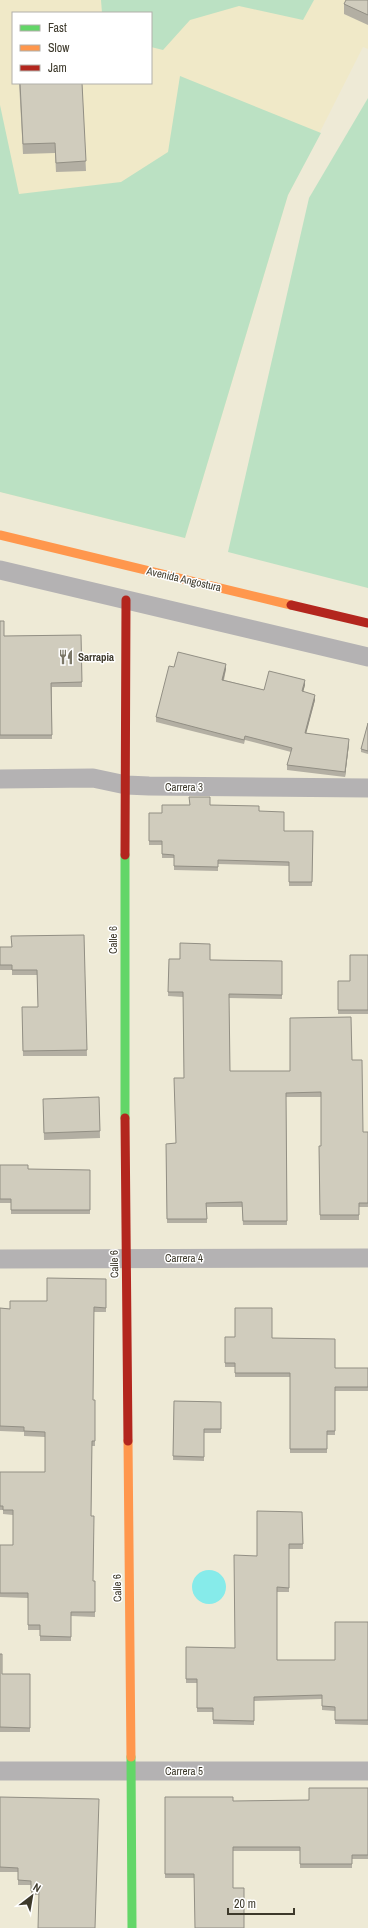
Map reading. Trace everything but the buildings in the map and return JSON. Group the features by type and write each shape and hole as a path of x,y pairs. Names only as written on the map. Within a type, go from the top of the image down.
{"street":[{"name":"Avenida Angostura","path":"0,536 368,624"},
{"path":"0,570 368,658"},
{"name":"Calle 6","path":"126,600 126,1259 132,1928"},
{"name":"Carrera 3","path":"0,779 93,778 126,785 368,788"},
{"name":"Carrera 4","path":"0,1259 368,1258"},
{"name":"Carrera 5","path":"0,1771 368,1771"}],"shaded area":[{"path":"0,0 368,0 368,49 363,47 288,195 185,538 0,492"}],"green space":[{"path":"101,0 314,0 303,20 239,6 190,20 163,50 152,47 152,12 102,12"},
{"path":"180,76 321,133 288,195 185,538 0,492 0,105 19,194 121,182 168,152"},
{"path":"368,98 368,588 228,552 309,198"}],"water":[{"path":"212,1570 221,1575 225,1580 225,1594 221,1599 216,1603 206,1604 202,1603 193,1594 192,1584 193,1580 202,1571"}],"traffic: fast":[{"path":"125,855 125,1118"},
{"path":"131,1757 132,1928"}],"traffic: slow":[{"path":"0,535 291,605"},
{"path":"128,1441 131,1757"}],"traffic: jam":[{"path":"125,855 126,600"},
{"path":"291,605 368,623"},
{"path":"125,1118 128,1441"}],"place":[{"name":"Sarrapia","path":"66,657"}]}
